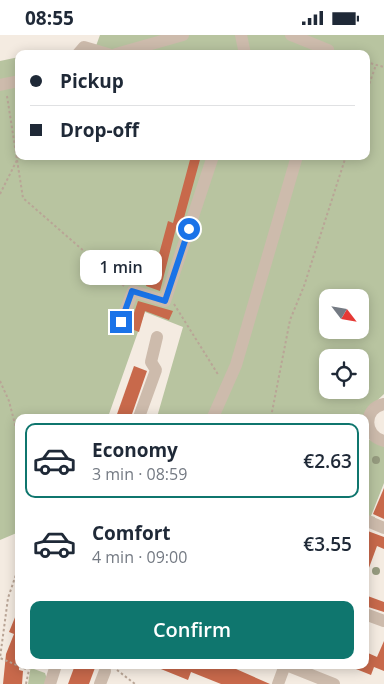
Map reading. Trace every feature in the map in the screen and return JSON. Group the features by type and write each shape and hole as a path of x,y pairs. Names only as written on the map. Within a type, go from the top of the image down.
{"street":[{"path":"81,50 88,35"},
{"path":"130,50 183,35"},
{"path":"241,35 244,50"},
{"path":"291,35 328,50"},
{"path":"121,322 132,291 165,301 213,160"},
{"path":"215,414 236,365 296,160"},
{"path":"140,414 156,369 151,362 157,337"},
{"path":"369,415 374,408 384,403"},
{"path":"369,429 374,437 384,441"},
{"path":"369,522 384,528"},
{"path":"369,615 384,621"},
{"path":"50,684 55,669"},
{"path":"100,684 108,669"},
{"path":"278,684 284,669"},
{"path":"293,669 310,679 334,684"}],"path":[{"path":"370,63 384,67"},
{"path":"370,82 376,65"},
{"path":"3,84 15,146"},
{"path":"272,414 290,320 345,160"},
{"path":"0,194 18,162"},
{"path":"18,162 23,198 120,284 132,291"},
{"path":"165,301 177,305 219,377"},
{"path":"0,381 9,401 15,424"},
{"path":"15,578 8,598 0,658 15,664"},
{"path":"110,669 135,684"},
{"path":"26,684 28,670"}],"green space":[{"path":"100,35 384,35 384,394 366,411 366,414 158,414 183,327 145,312 109,414 15,414 15,534 0,540 0,61 15,58 15,160 370,160 370,50 94,50"},
{"path":"369,439 384,445 384,483 371,516 375,517 373,522 369,520"},
{"path":"30,669 45,673 47,679 45,684 28,684"}],"building":[{"path":"190,160 200,160 182,225 177,224 160,291 146,286 148,279 152,280 168,221 173,223"},
{"path":"138,301 173,311 169,320 145,311 139,332 129,328"},
{"path":"134,366 147,371 132,414 117,414"},
{"path":"384,488 384,519 373,514"},
{"path":"369,531 384,537 384,549 377,546 369,568"},
{"path":"369,596 384,602 384,612 369,607"},
{"path":"15,617 15,669 23,671 22,684 3,684 6,654 14,634 9,632"},
{"path":"384,641 384,671 374,667 371,675 356,669 369,669 369,653 377,657"},
{"path":"74,669 95,669 89,684 68,684"},
{"path":"161,669 236,669 270,684 221,684 191,672 188,680"}],"route":[{"path":"121,322 132,291 165,301 189,229"}]}
